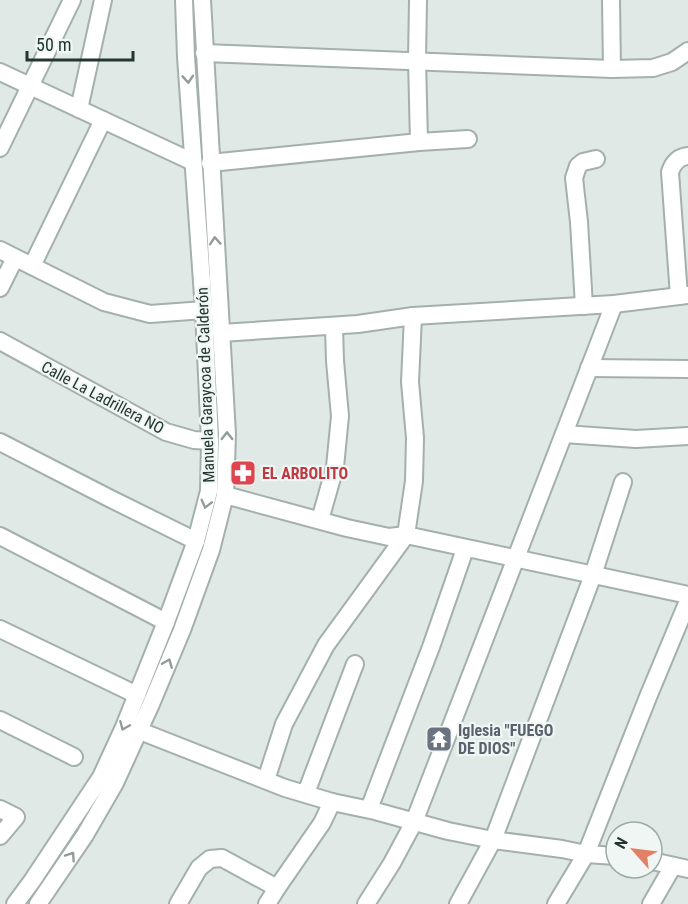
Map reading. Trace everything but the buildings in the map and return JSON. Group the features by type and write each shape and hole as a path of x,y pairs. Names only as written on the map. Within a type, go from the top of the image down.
{"street":[{"path":"0,148 72,0"},
{"path":"79,109 103,0"},
{"name":"Manuela Garaycoa de Calderón","path":"38,904 96,817 140,731 197,590 211,550 225,495 227,434 221,333 184,0"},
{"name":"Manuela Garaycoa de Calderón","path":"15,904 101,777 124,727 166,622 196,541 209,491 210,441 204,310 202,0"},
{"path":"418,0 418,142"},
{"path":"611,0 612,69"},
{"path":"204,53 612,69 653,68 672,62 688,51"},
{"path":"0,72 202,163 468,139"},
{"path":"32,266 103,120"},
{"path":"221,333 358,324 404,317 614,304 684,296 670,172 675,161 682,156 688,156"},
{"path":"584,306 574,178 578,166 583,162 596,159"},
{"path":"0,250 104,302 150,314 204,310"},
{"path":"0,288 15,258"},
{"path":"366,904 414,822 614,304"},
{"path":"264,779 284,724 326,645 398,536 414,481 415,438 404,317"},
{"path":"320,520 335,466 340,416 334,326"},
{"name":"Calle La Ladrillera NO","path":"0,341 166,432 194,440 210,441"},
{"path":"589,368 688,369"},
{"path":"564,434 636,439 688,436"},
{"path":"0,442 196,541"},
{"path":"458,904 493,840 593,575 623,482"},
{"path":"225,495 347,528 465,549 688,596"},
{"path":"0,536 166,622"},
{"path":"369,809 431,647 465,549"},
{"path":"556,904 586,854 688,601"},
{"path":"0,629 137,695"},
{"path":"306,793 355,664"},
{"path":"0,720 74,757"},
{"path":"140,731 285,788 332,802 493,840 604,855"},
{"path":"267,904 322,823 332,802"},
{"path":"0,809 16,817 0,837"},
{"path":"178,904 199,868 210,859 222,858 277,888"},
{"path":"651,904 680,867 664,864"}],"place":[{"name":"EL ARBOLITO","path":"243,473"},
{"name":"Iglesia \"FUEGO DE DIOS\"","path":"439,739"}]}
